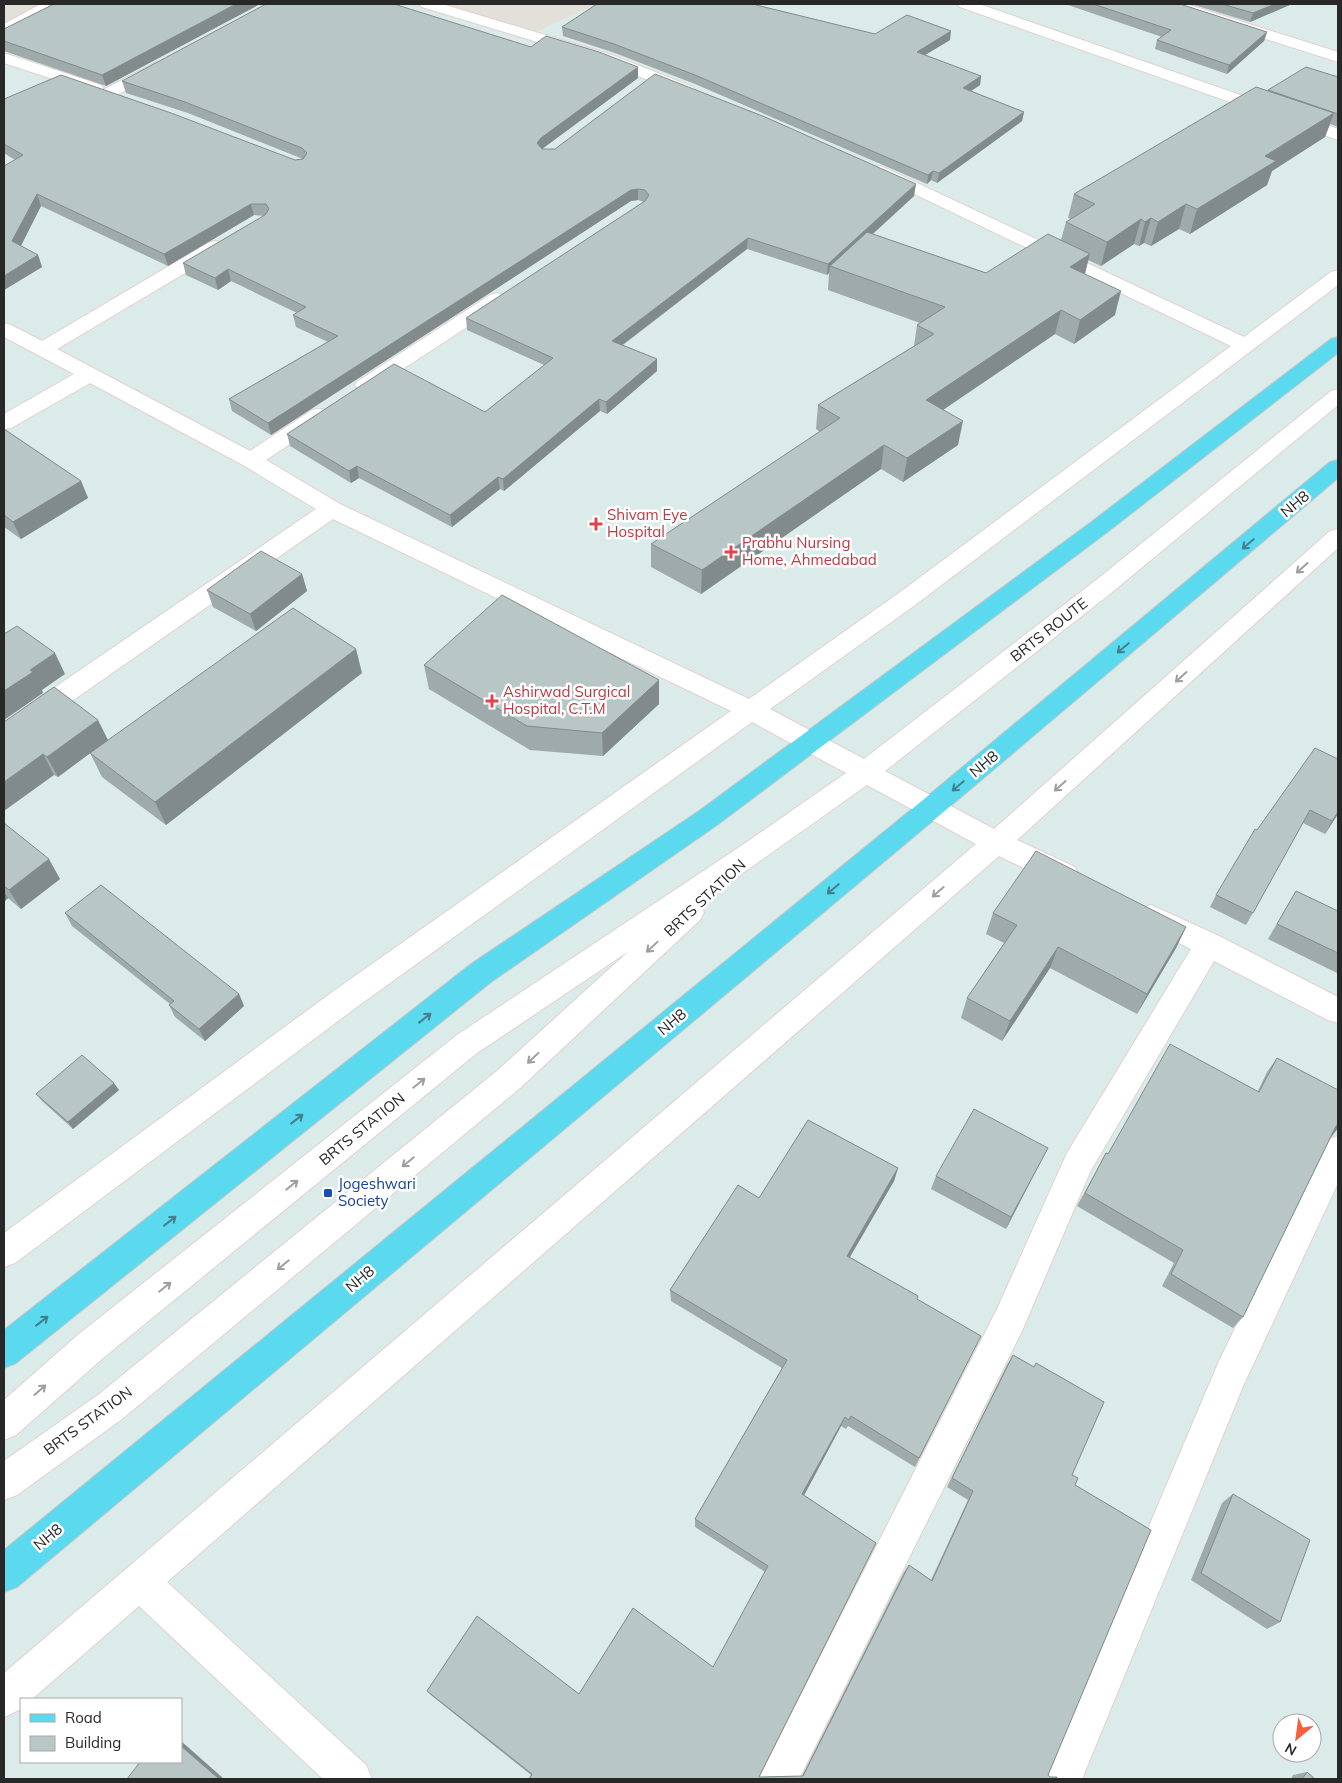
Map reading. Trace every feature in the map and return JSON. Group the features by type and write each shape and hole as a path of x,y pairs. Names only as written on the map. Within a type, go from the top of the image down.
{"main road":[{"path":"4,1351 481,973 700,823 811,742 1106,522 1338,343"},
{"name":"NH8","path":"4,1574 932,807 1338,467"}],"street":[{"path":"4,30 52,4"},
{"path":"427,4 606,58 647,82 699,95"},
{"path":"965,4 1338,135"},
{"path":"1171,4 1338,57"},
{"path":"4,58 127,100"},
{"path":"109,93 170,60"},
{"path":"4,77 29,65"},
{"path":"862,163 1246,345"},
{"path":"42,349 227,240"},
{"path":"4,1252 348,997 906,599 1338,276"},
{"path":"350,395 514,288"},
{"path":"4,329 251,460 332,508 750,710 996,842 1085,885"},
{"path":"4,422 90,374"},
{"name":"BRTS ROUTE","path":"751,854 866,772 1104,587 1338,395"},
{"path":"251,460 333,406"},
{"path":"4,735 332,508"},
{"path":"4,1698 996,842 1338,536"},
{"name":"BRTS STATION","path":"4,1423 90,1346 467,1044 751,854"},
{"name":"BRTS STATION","path":"4,1482 110,1407 510,1079 751,854"},
{"path":"1129,906 1210,944 1338,1011"},
{"path":"778,1779 1010,1319 1078,1164 1210,944"},
{"path":"1062,1779 1231,1372 1338,1150"},
{"path":"139,1581 352,1779"}],"shaded area":[{"path":"4,4 71,4 4,37"},
{"path":"403,4 597,4 526,36"}],"building":[{"path":"54,4 236,4 102,75 4,41 4,29"},
{"path":"266,4 394,4 531,47 546,36 599,52 638,67 541,138 537,143 542,149 555,149 655,74 765,117 916,184 828,264 748,238 612,341 657,359 606,402 599,399 503,479 498,477 450,515 357,466 349,471 287,434 394,364 485,412 553,358 466,318 645,201 649,195 645,190 631,190 268,423 229,399 338,336 293,315 306,307 228,269 215,278 183,263 265,215 269,209 266,204 251,204 164,254 37,194 12,241 38,255 4,276 4,166 23,155 4,144 4,99 61,75 171,113 295,160 303,159 307,153 302,148 185,102 122,81"},
{"path":"597,4 758,4 756,5 875,34 907,15 951,31 917,52 981,76 963,88 1024,112 939,173 933,171 928,175 695,75 614,44 562,27"},
{"path":"1093,4 1180,4 1267,32 1229,65 1157,40 1171,30"},
{"path":"1222,4 1275,4 1253,13"},
{"path":"1306,67 1338,77 1338,114 1268,90"},
{"path":"1256,87 1334,113 1265,156 1276,161 1197,209 1186,204 1158,222 1151,218 1145,222 1141,219 1107,242 1066,222 1095,204 1074,194"},
{"path":"867,232 986,273 1048,234 1090,254 1070,267 1121,291 1080,320 1061,310 926,400 963,421 907,458 884,445 702,570 651,544 840,418 818,405 934,334 917,325 945,307 830,266"},
{"path":"4,429 81,481 13,522 4,515"},
{"path":"261,551 302,574 250,614 207,590"},
{"path":"502,595 659,680 602,733 527,726 424,665"},
{"path":"293,608 356,649 155,802 90,753"},
{"path":"17,626 55,653 30,670 33,672 4,691 4,634"},
{"path":"54,687 98,720 47,757 43,754 4,782 4,722"},
{"path":"1315,748 1338,759 1338,812 1332,821 1310,810 1253,913 1216,895 1255,829 1257,830"},
{"path":"4,823 49,859 9,890 4,886"},
{"path":"1036,851 1186,927 1147,994 1058,947 1010,1021 967,998 1017,925 993,913"},
{"path":"101,885 239,994 199,1029 169,1005 174,1001 65,913"},
{"path":"1296,891 1338,911 1338,953 1277,924"},
{"path":"1170,1044 1259,1092 1277,1058 1338,1090 1338,1125 1243,1317 1171,1274 1183,1250 1085,1193 1106,1153 1108,1154"},
{"path":"82,1055 114,1083 68,1122 36,1094"},
{"path":"974,1109 1048,1148 1011,1217 936,1176"},
{"path":"808,1120 898,1168 847,1256 918,1296 917,1299 981,1336 919,1458 851,1416 849,1420 845,1417 802,1494 876,1543 759,1777 803,1776 909,1565 932,1581 973,1491 952,1478 1013,1355 1034,1367 1036,1363 1104,1402 1072,1475 1078,1478 1075,1485 1151,1530 1048,1775 1050,1777 1057,1777 1056,1779 529,1779 532,1774 427,1691 477,1616 579,1694 633,1608 713,1667 768,1566 695,1519 787,1360 670,1290 738,1185 759,1198"},
{"path":"1233,1494 1310,1540 1280,1622 1201,1573"},
{"path":"182,1747 219,1779 127,1779 139,1763 182,1763"},
{"path":"1307,1772 1315,1779 1302,1779"}],"place":[{"name":"Shivam Eye Hospital","path":"596,524"},
{"name":"Prabhu Nursing Home, Ahmedabad","path":"731,552"},
{"name":"Ashirwad Surgical Hospital, C.T.M","path":"492,701"},
{"name":"Jogeshwari Society","path":"328,1193"}]}
